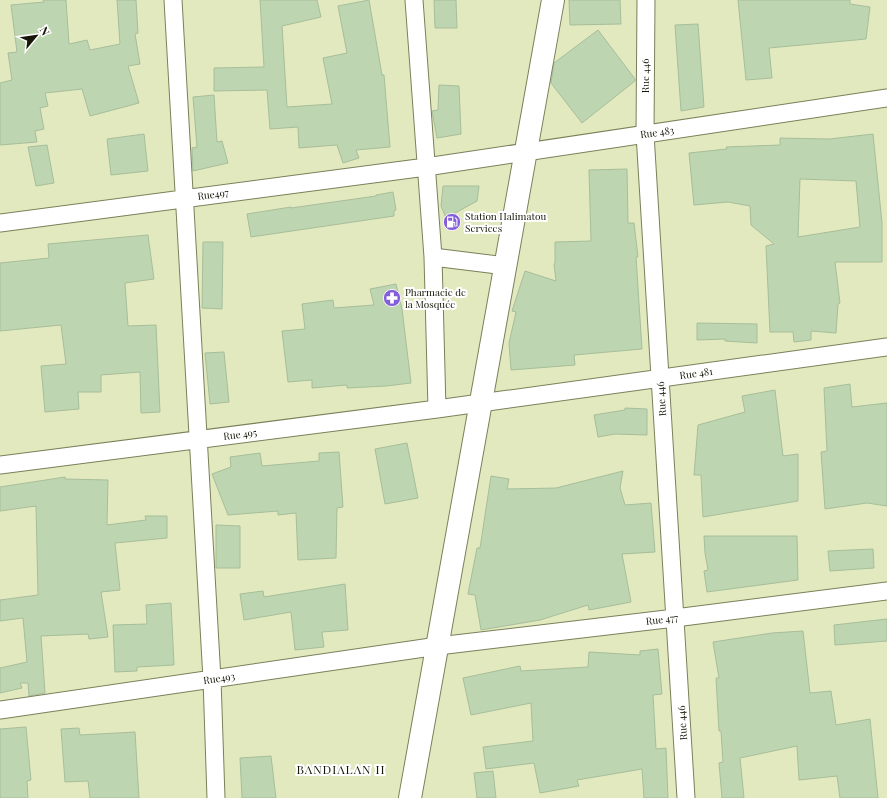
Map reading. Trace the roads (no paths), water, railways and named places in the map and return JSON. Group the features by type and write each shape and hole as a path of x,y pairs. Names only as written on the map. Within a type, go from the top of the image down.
{"street":[{"path":"173,0 212,679 216,798"},
{"path":"414,0 433,257 438,409"},
{"path":"410,798 553,0"},
{"name":"Rue 446","path":"646,0 645,134 686,798"},
{"name":"Rue 483","path":"426,167 887,98"},
{"name":"Rue497","path":"0,223 426,167"},
{"path":"433,257 506,266"},
{"name":"Rue 481","path":"481,403 887,347"},
{"name":"Rue 495","path":"0,465 481,403"},
{"name":"Rue 477","path":"438,646 887,591"},
{"name":"Rue493","path":"0,710 438,646"}],"place":[{"name":"Station Halimatou Services","path":"452,222"},
{"name":"Pharmacie de la Mosquée","path":"392,298"}],"district":[{"name":"BANDIALAN II","path":"341,770"}]}
